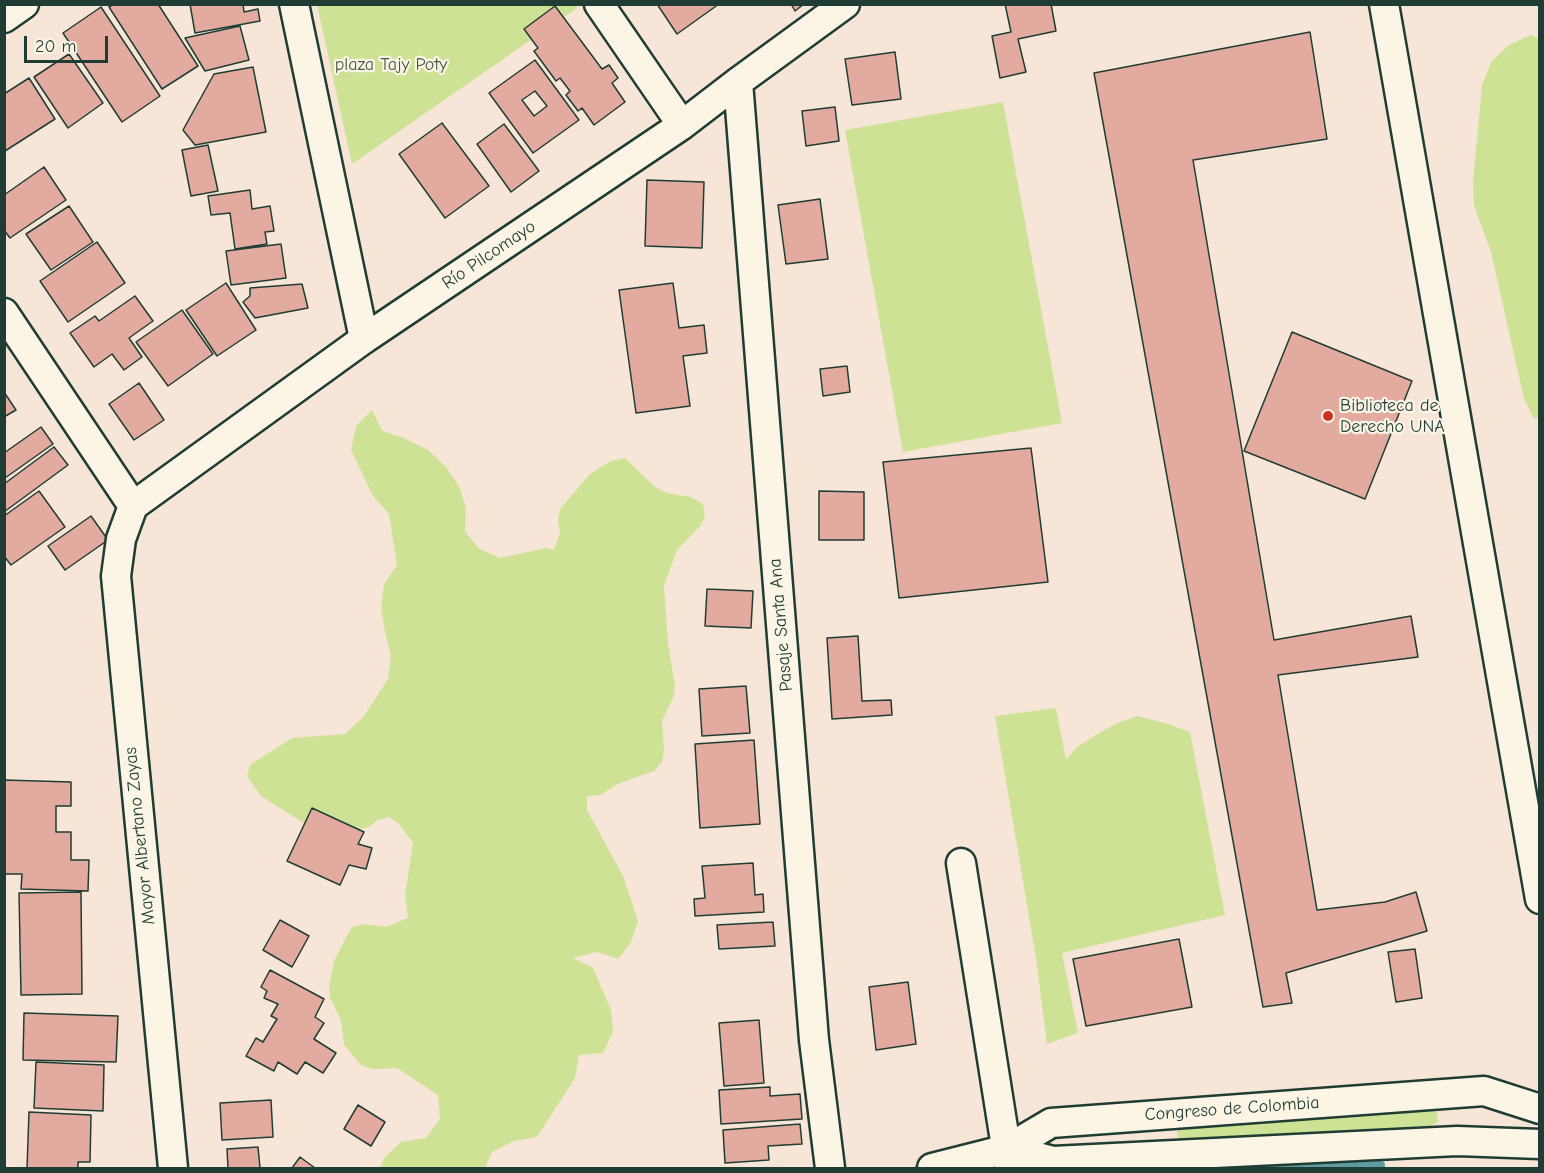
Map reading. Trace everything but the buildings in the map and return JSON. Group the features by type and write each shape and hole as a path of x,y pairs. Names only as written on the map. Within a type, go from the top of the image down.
{"street":[{"path":"4,18 24,4"},
{"path":"294,4 364,339"},
{"path":"598,4 682,125"},
{"name":"Río Pilcomayo","path":"133,506 364,339 682,125 845,4"},
{"path":"1384,4 1539,898"},
{"name":"Pasaje Santa Ana","path":"738,82 814,1040 830,1168"},
{"path":"4,313 133,506"},
{"name":"Mayor Albertano Zayas","path":"133,506 121,539 116,576 173,1168"},
{"path":"961,863 1008,1159 1053,1161 1456,1141 1539,1144"},
{"name":"Congreso de Colombia","path":"932,1168 1008,1159 1051,1123 1484,1091 1539,1109"}],"green space":[{"name":"plaza Tajy Poty","path":"575,4 577,8 352,164 317,5"},
{"path":"1531,35 1540,39 1540,416 1534,419 1524,399 1491,252 1474,206 1473,182 1482,85 1492,61 1509,45"},
{"path":"1003,102 1062,423 903,452 845,130"},
{"path":"372,410 382,431 404,438 428,450 446,467 459,486 466,508 465,531 478,548 500,558 546,548 554,550 560,533 558,521 560,509 590,474 611,461 625,458 655,487 667,493 691,497 703,504 705,516 700,526 677,550 664,585 668,644 675,685 674,696 662,721 664,749 662,762 654,771 620,783 600,795 587,796 587,810 623,876 638,921 631,942 618,959 597,952 573,958 593,968 611,1010 613,1032 603,1053 579,1055 575,1078 537,1137 514,1141 492,1152 485,1168 380,1168 385,1157 401,1142 426,1138 440,1119 438,1095 397,1068 372,1069 361,1065 344,1045 341,1020 330,998 329,986 334,961 351,928 363,924 386,927 408,918 405,895 413,843 399,824 389,817 378,820 369,827 336,835 313,829 261,796 247,776 250,765 292,738 345,734 364,716 388,679 391,656 381,608 384,584 397,565 389,514 373,496 351,450 356,426"},
{"path":"1056,708 1066,760 1077,747 1096,735 1115,724 1137,716 1190,732 1225,915 1062,953 1078,1033 1047,1044 1036,958 995,716"},
{"path":"1429,1108 1437,1113 1438,1122 1430,1127 1182,1144 1178,1139 1177,1131 1181,1126"}],"waterway":[{"path":"1193,1168 1381,1165"}],"place":[{"name":"Biblioteca de Derecho UNA","path":"1328,416"}]}
